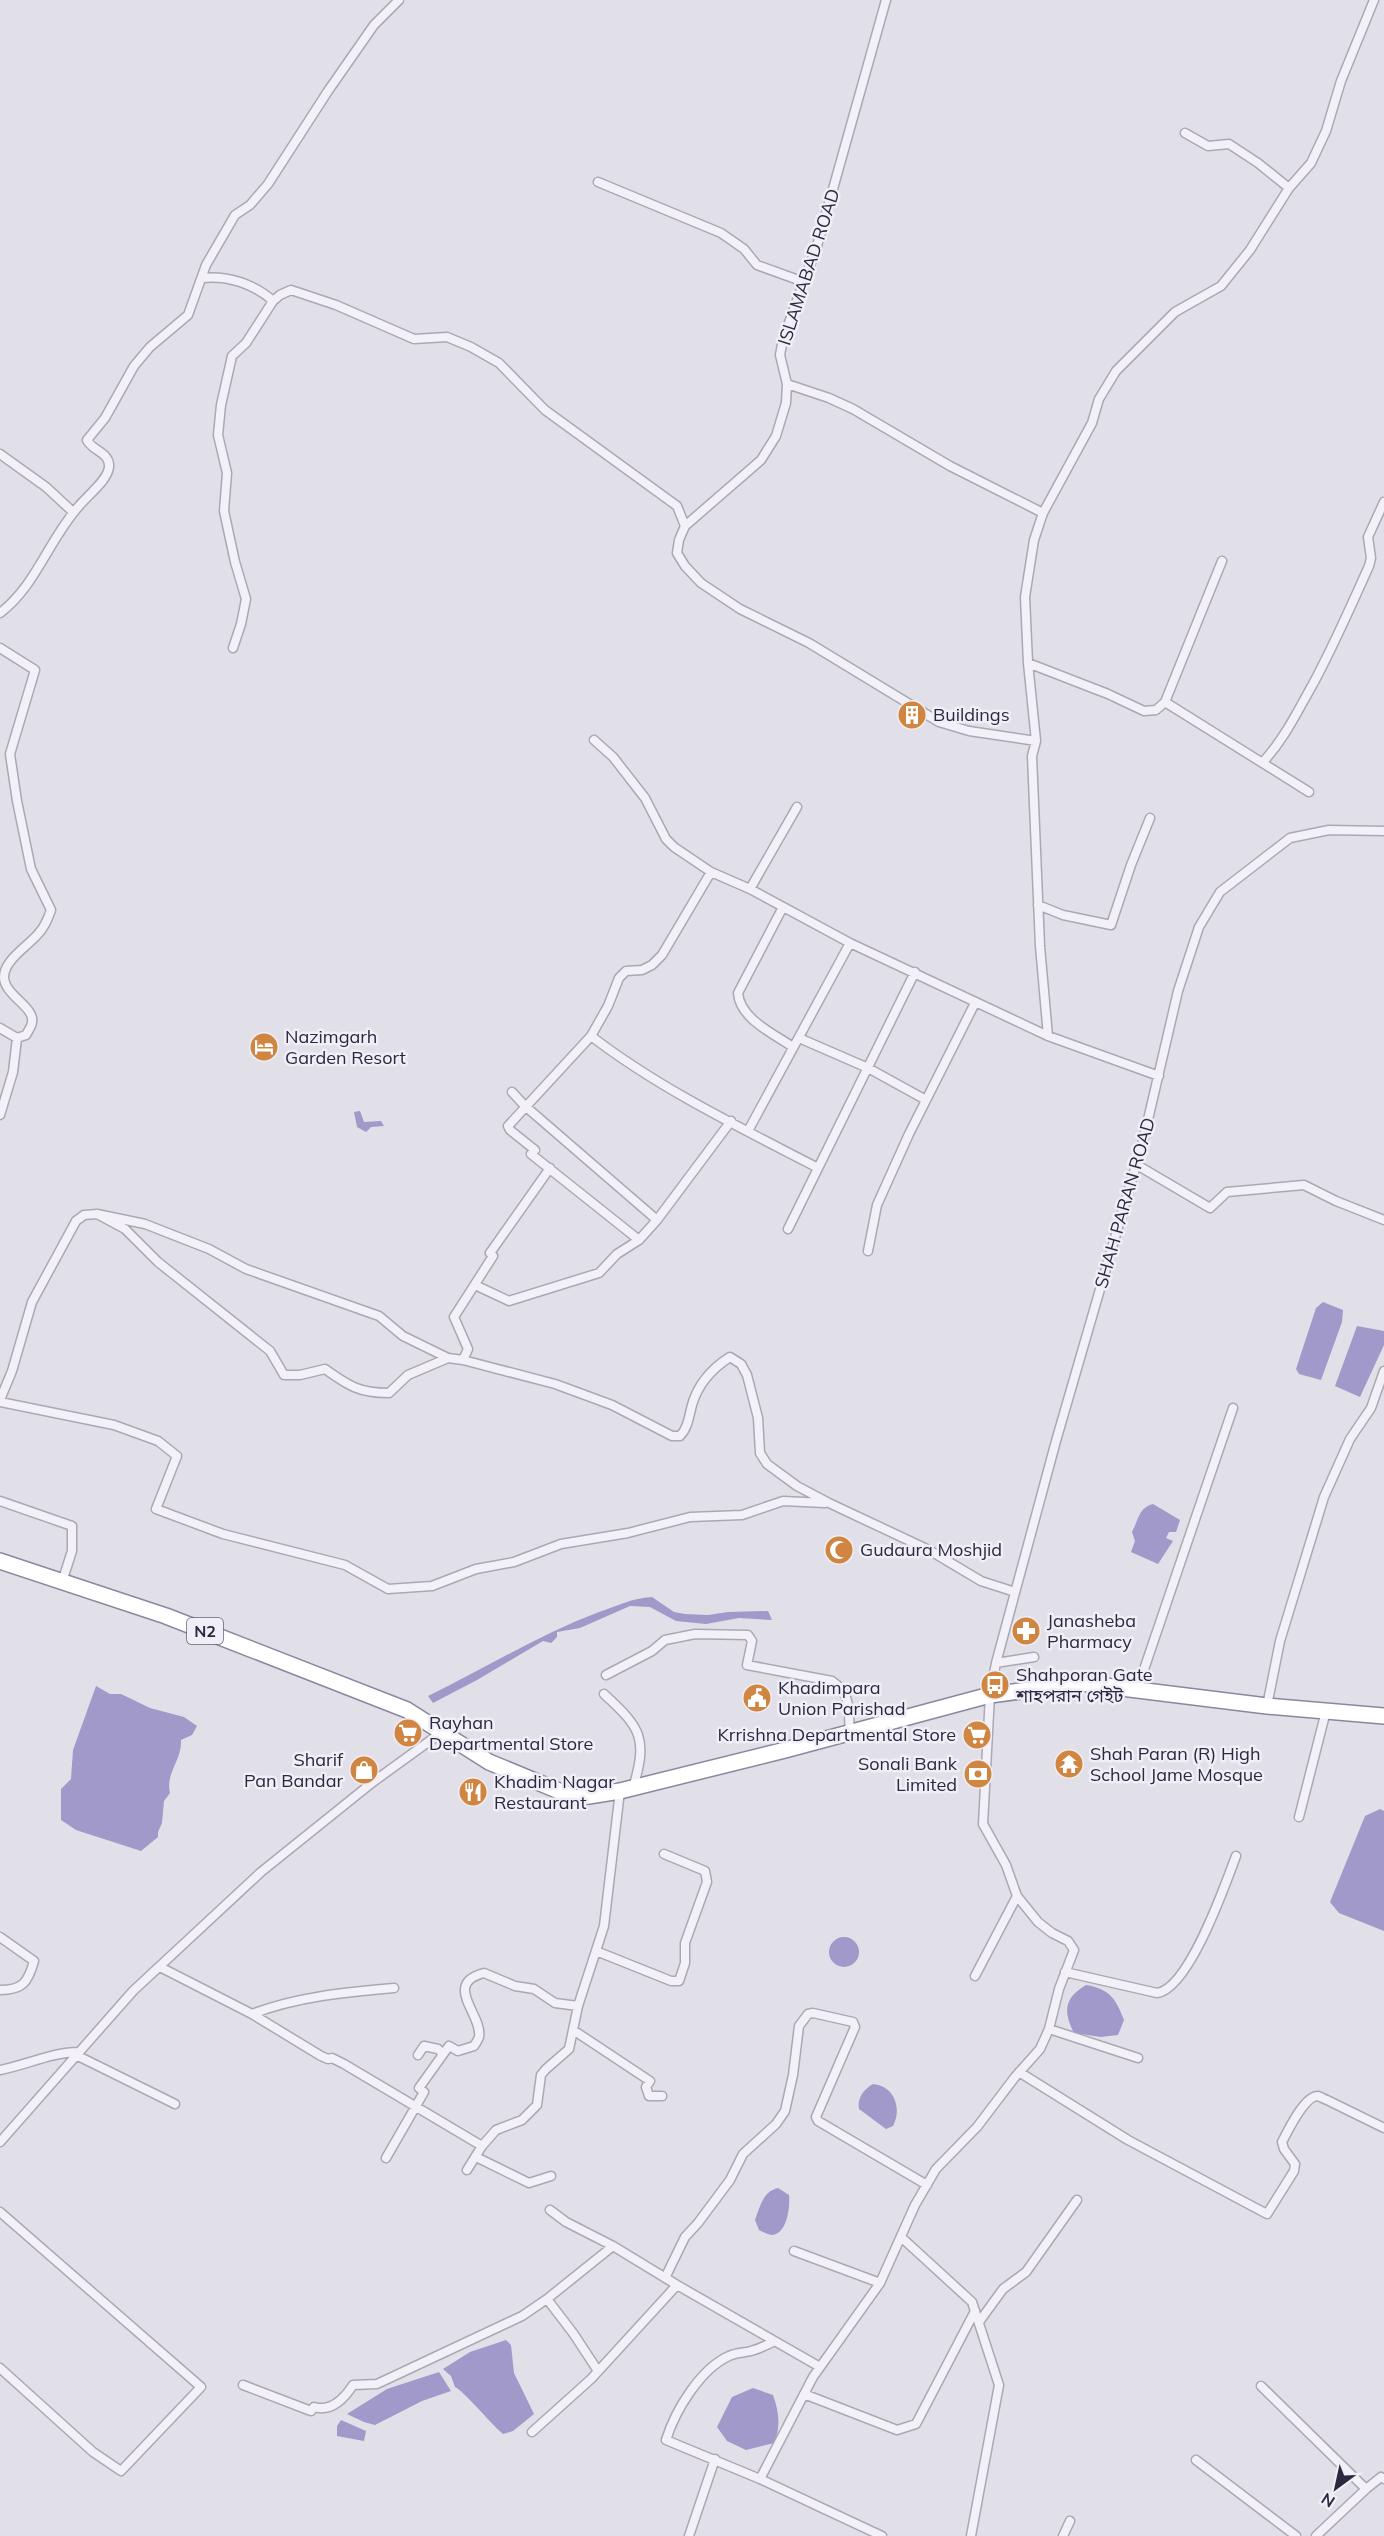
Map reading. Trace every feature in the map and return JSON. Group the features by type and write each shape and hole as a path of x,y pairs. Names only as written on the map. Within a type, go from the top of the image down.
{"highway":[{"name":"N2","path":"0,1561 177,1620 407,1710 489,1762 576,1798 626,1790 990,1695 1081,1683 1267,1706 1384,1716"}],"street":[{"path":"0,613 12,604 31,579 73,512 106,476 109,466 103,453 90,446 87,440 105,418 134,366 150,347 188,315 220,238 235,215 250,205 268,184 328,90 374,25 399,0"},
{"name":"ISLAMABAD ROAD","path":"686,526 761,460 776,436 786,403 787,384 780,355 783,339 836,182 886,0"},
{"path":"1048,1036 1038,904 1032,756 1036,741 1028,663 1025,597 1034,540 1043,513 1092,423 1099,399 1116,371 1175,312 1221,286 1250,250 1289,188 1311,163 1326,131 1341,81 1374,0"},
{"path":"1185,133 1208,146 1229,144 1258,163 1289,188"},
{"path":"598,182 721,232 744,249 757,265 804,282"},
{"path":"202,278 216,276 244,283 262,292 273,302"},
{"path":"233,648 246,599 224,510 226,473 218,435 221,405 232,356 246,343 273,302 280,295 291,291 336,305 414,339 447,337 499,363 545,410 594,448 677,506 686,526 679,540 677,553 701,584 740,609 809,643 939,722 969,730 1036,741"},
{"path":"787,384 829,398 853,410 950,466 1043,513"},
{"path":"0,454 46,487 73,512"},
{"path":"1263,762 1285,735 1328,658 1369,566 1371,558 1368,537 1384,502"},
{"path":"1028,663 1108,694 1144,711 1156,710 1166,702 1222,561"},
{"path":"0,648 35,670 10,754 31,869 51,910 42,929 16,955 4,974 5,985 30,1012 32,1022 26,1035 17,1038 0,1028"},
{"path":"1166,702 1309,792"},
{"path":"594,740 613,757 645,798 666,839 711,873 750,889 850,943 915,972 975,1003 1048,1036 1159,1076"},
{"path":"750,889 797,807"},
{"path":"1038,904 1063,915 1111,925 1131,864 1150,818"},
{"name":"SHAH PARAN ROAD","path":"1065,1972 1074,1950 1073,1945 1038,1922 1017,1896 1006,1865 983,1824 990,1695 1015,1592 1137,1165 1178,991 1199,927 1221,892 1290,838 1329,830 1384,831"},
{"path":"639,1240 531,1154 535,1150 508,1126 591,1036 608,1006 619,978 626,971 642,970 652,966 662,955 711,873"},
{"path":"783,907 738,993 738,998 741,1006 755,1022 794,1047"},
{"path":"748,1131 850,943"},
{"path":"788,1229 915,972"},
{"path":"868,1251 877,1205 975,1003"},
{"path":"591,1036 628,1062 818,1168"},
{"path":"0,1114 13,1072 17,1038"},
{"path":"799,1038 868,1068 926,1100"},
{"path":"512,1092 525,1106 657,1220"},
{"path":"475,1285 509,1301 598,1273 617,1254 639,1240 657,1220 731,1121"},
{"path":"1137,1165 1150,1170 1189,1197 1210,1208 1227,1192 1304,1185 1336,1201 1384,1220"},
{"path":"463,1360 468,1349 454,1317 493,1256 490,1253 520,1207 550,1168"},
{"path":"829,1503 783,1501 742,1515 690,1517 628,1533 561,1544 514,1562 476,1569 432,1586 388,1589 345,1565 223,1534 156,1509 177,1456 159,1441 114,1425 0,1401 12,1371 32,1302 76,1221 84,1215 97,1214 145,1224 209,1249 246,1269 379,1316 403,1336 448,1358 555,1384 612,1405 672,1436 680,1436 685,1430 703,1380 717,1365 730,1357 741,1364 747,1376 758,1419 760,1453 767,1464 797,1485 829,1503 929,1550 981,1581 1015,1592"},
{"path":"97,1214 125,1229 158,1263 270,1351 284,1375 300,1375 325,1369 350,1387 368,1393 389,1393 408,1376 448,1358"},
{"path":"1267,1706 1280,1641 1324,1497 1350,1439 1371,1408 1384,1371"},
{"path":"1137,1690 1233,1408"},
{"path":"0,1502 72,1527 72,1551 62,1582"},
{"path":"606,1675 652,1651 666,1640 695,1634 748,1635 752,1641 747,1665 832,1681 842,1688 846,1694 850,1733"},
{"path":"996,1663 1034,1657"},
{"path":"467,2170 496,2130 522,2120 537,2105 541,2075 569,2049 578,2006 604,1926 626,1790 642,1746 638,1732 626,1714 604,1694"},
{"path":"1299,1817 1326,1711"},
{"path":"0,2142 133,1991 261,1872 436,1728"},
{"path":"596,1951 671,1981 679,1981 685,1964 685,1943 707,1882 707,1875 705,1871 664,1854"},
{"path":"760,2479 820,2367 880,2283 936,2169 977,2127 1019,2072 1040,2049 1049,2029 1065,1972 1157,1993 1171,1989 1206,1934 1236,1856"},
{"path":"975,1976 1017,1896"},
{"path":"0,1937 34,1961 24,1984 15,1990 0,1990"},
{"path":"160,1966 252,2014 321,2056 332,2058 483,2146"},
{"path":"386,2158 424,2092 419,2088 449,2046 458,2051 474,2046 479,2037 477,2022 464,1991 472,1978 481,1973 515,1986 534,1989 555,2003 578,2006"},
{"path":"252,2014 274,2008 279,2004 337,1994 394,1988"},
{"path":"665,2278 685,2237 730,2180 743,2154 776,2124 785,2111 793,2075 799,2026 808,2014 813,2013 853,2022 855,2027 816,2117 818,2121 927,2185"},
{"path":"1049,2029 1138,2058"},
{"path":"573,2030 650,2081 646,2087 649,2096 662,2096"},
{"path":"418,2055 424,2046 438,2049 443,2054"},
{"path":"0,2070 43,2060 63,2052 77,2054 175,2104"},
{"path":"1019,2072 1175,2167 1267,2214 1294,2171 1295,2164 1284,2149 1282,2142 1304,2104 1312,2098 1327,2100 1384,2128"},
{"path":"476,2157 529,2183 551,2176"},
{"path":"979,2322 1003,2289 1026,2272 1077,2200"},
{"path":"550,2210 566,2222 613,2246 773,2342 820,2367"},
{"path":"0,2212 201,2387 121,2471 93,2452 0,2368"},
{"path":"901,2237 972,2302 999,2385 971,2536"},
{"path":"243,2385 311,2411 314,2407 323,2410 332,2408 353,2385 376,2384 488,2334 547,2299 613,2246"},
{"path":"794,2251 880,2283"},
{"path":"532,2432 598,2372 677,2285"},
{"path":"547,2299 573,2333 598,2372"},
{"path":"804,2394 897,2430 916,2424 975,2311"},
{"path":"773,2342 750,2352 737,2352 725,2357 709,2369 673,2418 666,2440 715,2459 882,2536"},
{"path":"1261,2386 1366,2489"},
{"path":"688,2536 715,2459"},
{"path":"1196,2460 1296,2536"},
{"path":"1316,2536 1383,2476"},
{"path":"1063,2536 1070,2521"}],"shaded area":[{"path":"360,1111 364,1122 381,1121 384,1126 371,1127 366,1132 357,1127 354,1112"},
{"path":"1323,1302 1343,1310 1342,1322 1321,1380 1299,1374 1296,1369 1316,1308"},
{"path":"1357,1326 1384,1331 1384,1345 1360,1397 1335,1386"},
{"path":"1153,1504 1180,1520 1176,1532 1169,1532 1166,1538 1173,1541 1158,1564 1131,1552 1135,1541 1132,1532 1142,1511"},
{"path":"652,1597 674,1612 708,1615 768,1611 772,1620 739,1618 706,1624 676,1621 650,1607 630,1606 580,1628 557,1632 557,1637 551,1643 543,1641 433,1703 428,1696 533,1641 577,1621 625,1603"},
{"path":"96,1686 110,1694 121,1694 150,1708 184,1717 197,1726 192,1735 181,1740 181,1747 170,1779 170,1793 164,1801 158,1837 141,1851 76,1830 61,1820 61,1789 71,1779 73,1750"},
{"path":"1380,1809 1384,1811 1384,1931 1339,1913 1330,1902 1365,1816"},
{"path":"844,1937 850,1938 858,1946 858,1958 850,1966 844,1967 838,1966 830,1958 829,1952 830,1946 838,1938"},
{"path":"1086,1985 1101,1989 1115,2001 1124,2020 1118,2035 1101,2037 1074,2033 1068,2018 1068,2006 1073,1995"},
{"path":"873,2084 887,2089 895,2099 896,2119 893,2126 886,2129 859,2109 862,2094"},
{"path":"778,2188 789,2195 788,2212 782,2229 771,2235 759,2230 755,2220 765,2196"},
{"path":"506,2340 511,2345 514,2373 534,2414 513,2431 503,2434 455,2387 451,2376 443,2369 470,2352"},
{"path":"439,2372 451,2391 422,2401 375,2425 347,2414 387,2389"},
{"path":"753,2388 773,2395 778,2413 778,2425 774,2443 746,2450 727,2441 717,2427 732,2397"},
{"path":"341,2420 366,2431 364,2441 337,2436 337,2426"}],"place":[{"name":"Buildings","path":"912,715"},
{"name":"Nazimgarh Garden Resort","path":"264,1047"},
{"name":"Gudaura Moshjid","path":"839,1550"},
{"name":"Janasheba Pharmacy","path":"1026,1631"},
{"name":"Shahporan Gate শাহপরান গেইট","path":"995,1685"},
{"name":"Khadimpara Union Parishad","path":"757,1698"},
{"name":"Rayhan Departmental Store","path":"408,1733"},
{"name":"Krrishna Departmental Store","path":"977,1735"},
{"name":"Shah Paran (R) High School Jame Mosque","path":"1069,1764"},
{"name":"Sharif Pan Bandar","path":"364,1770"},
{"name":"Sonali Bank Limited","path":"978,1774"},
{"name":"Khadim Nagar Restaurant","path":"473,1792"}]}
